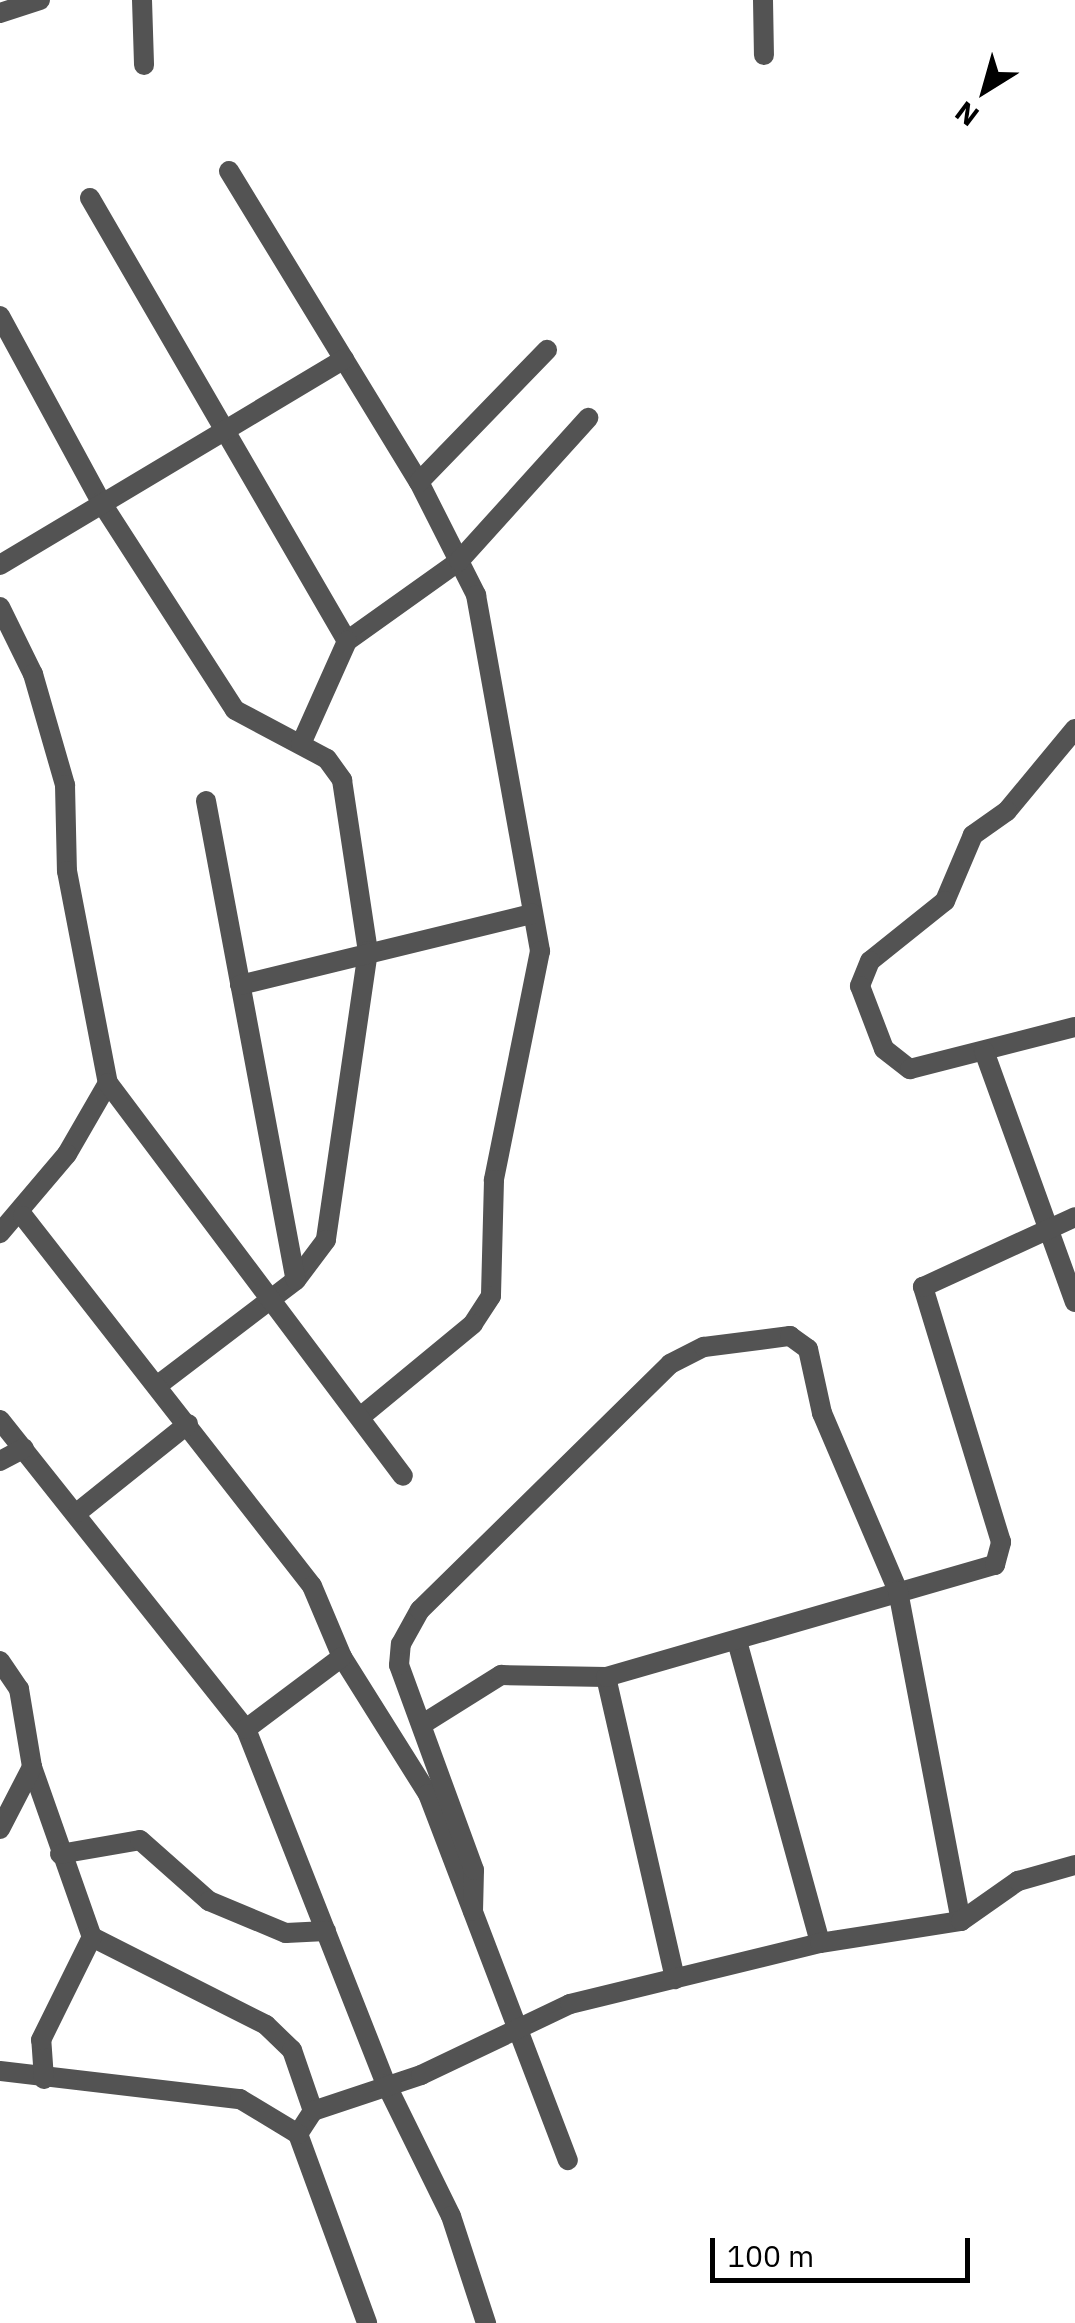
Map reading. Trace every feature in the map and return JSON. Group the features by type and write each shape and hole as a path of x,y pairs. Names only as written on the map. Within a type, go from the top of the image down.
{"street":[{"path":"0,13 40,0"},
{"path":"142,0 144,64"},
{"path":"763,0 764,55"},
{"path":"229,171 420,482 476,595 540,951 494,1180 491,1296 473,1324 364,1414"},
{"path":"90,198 347,641"},
{"path":"0,316 101,502 235,710 262,732 302,744 342,780 368,951 340,1191 326,1240 296,1280 157,1386"},
{"path":"420,482 547,350"},
{"path":"0,564 344,359"},
{"path":"302,744 347,641 459,561 588,418"},
{"path":"0,608 33,674 65,785 67,871 108,1083 266,1304 364,1414 403,1476"},
{"path":"1075,729 1007,810 973,835 944,900 862,976 884,1050 899,1065 924,1070 1075,1027"},
{"path":"206,801 296,1280"},
{"path":"240,985 532,914"},
{"path":"984,1052 1075,1302"},
{"path":"0,1234 23,1216 108,1083"},
{"path":"0,1222 23,1216"},
{"path":"23,1216 312,1586 342,1657 428,1794 568,2160"},
{"path":"426,1722 501,1674 606,1677 737,1641 1002,1558 923,1288 1048,1223 1075,1217"},
{"path":"472,1911 474,1870 426,1722 400,1665 420,1610 670,1364 704,1347 790,1336 808,1350 822,1413 898,1592 961,1922"},
{"path":"0,1420 78,1512 246,1729 386,2084 451,2216 486,2323"},
{"path":"78,1512 188,1424"},
{"path":"0,1461 24,1448"},
{"path":"737,1641 820,1944"},
{"path":"246,1729 342,1657"},
{"path":"0,1661 25,1709 32,1767 92,1936 280,2036 313,2111"},
{"path":"606,1677 675,1979"},
{"path":"0,1828 32,1767"},
{"path":"60,1854 140,1840 209,1901 286,1933 326,1931"},
{"path":"298,2134 313,2111 386,2084 518,2024 675,1979 820,1944 961,1922 1018,1881 1075,1866"},
{"path":"44,2079 41,2040 92,1936"},
{"path":"0,2070 44,2079 240,2099 298,2134 366,2323"}]}
